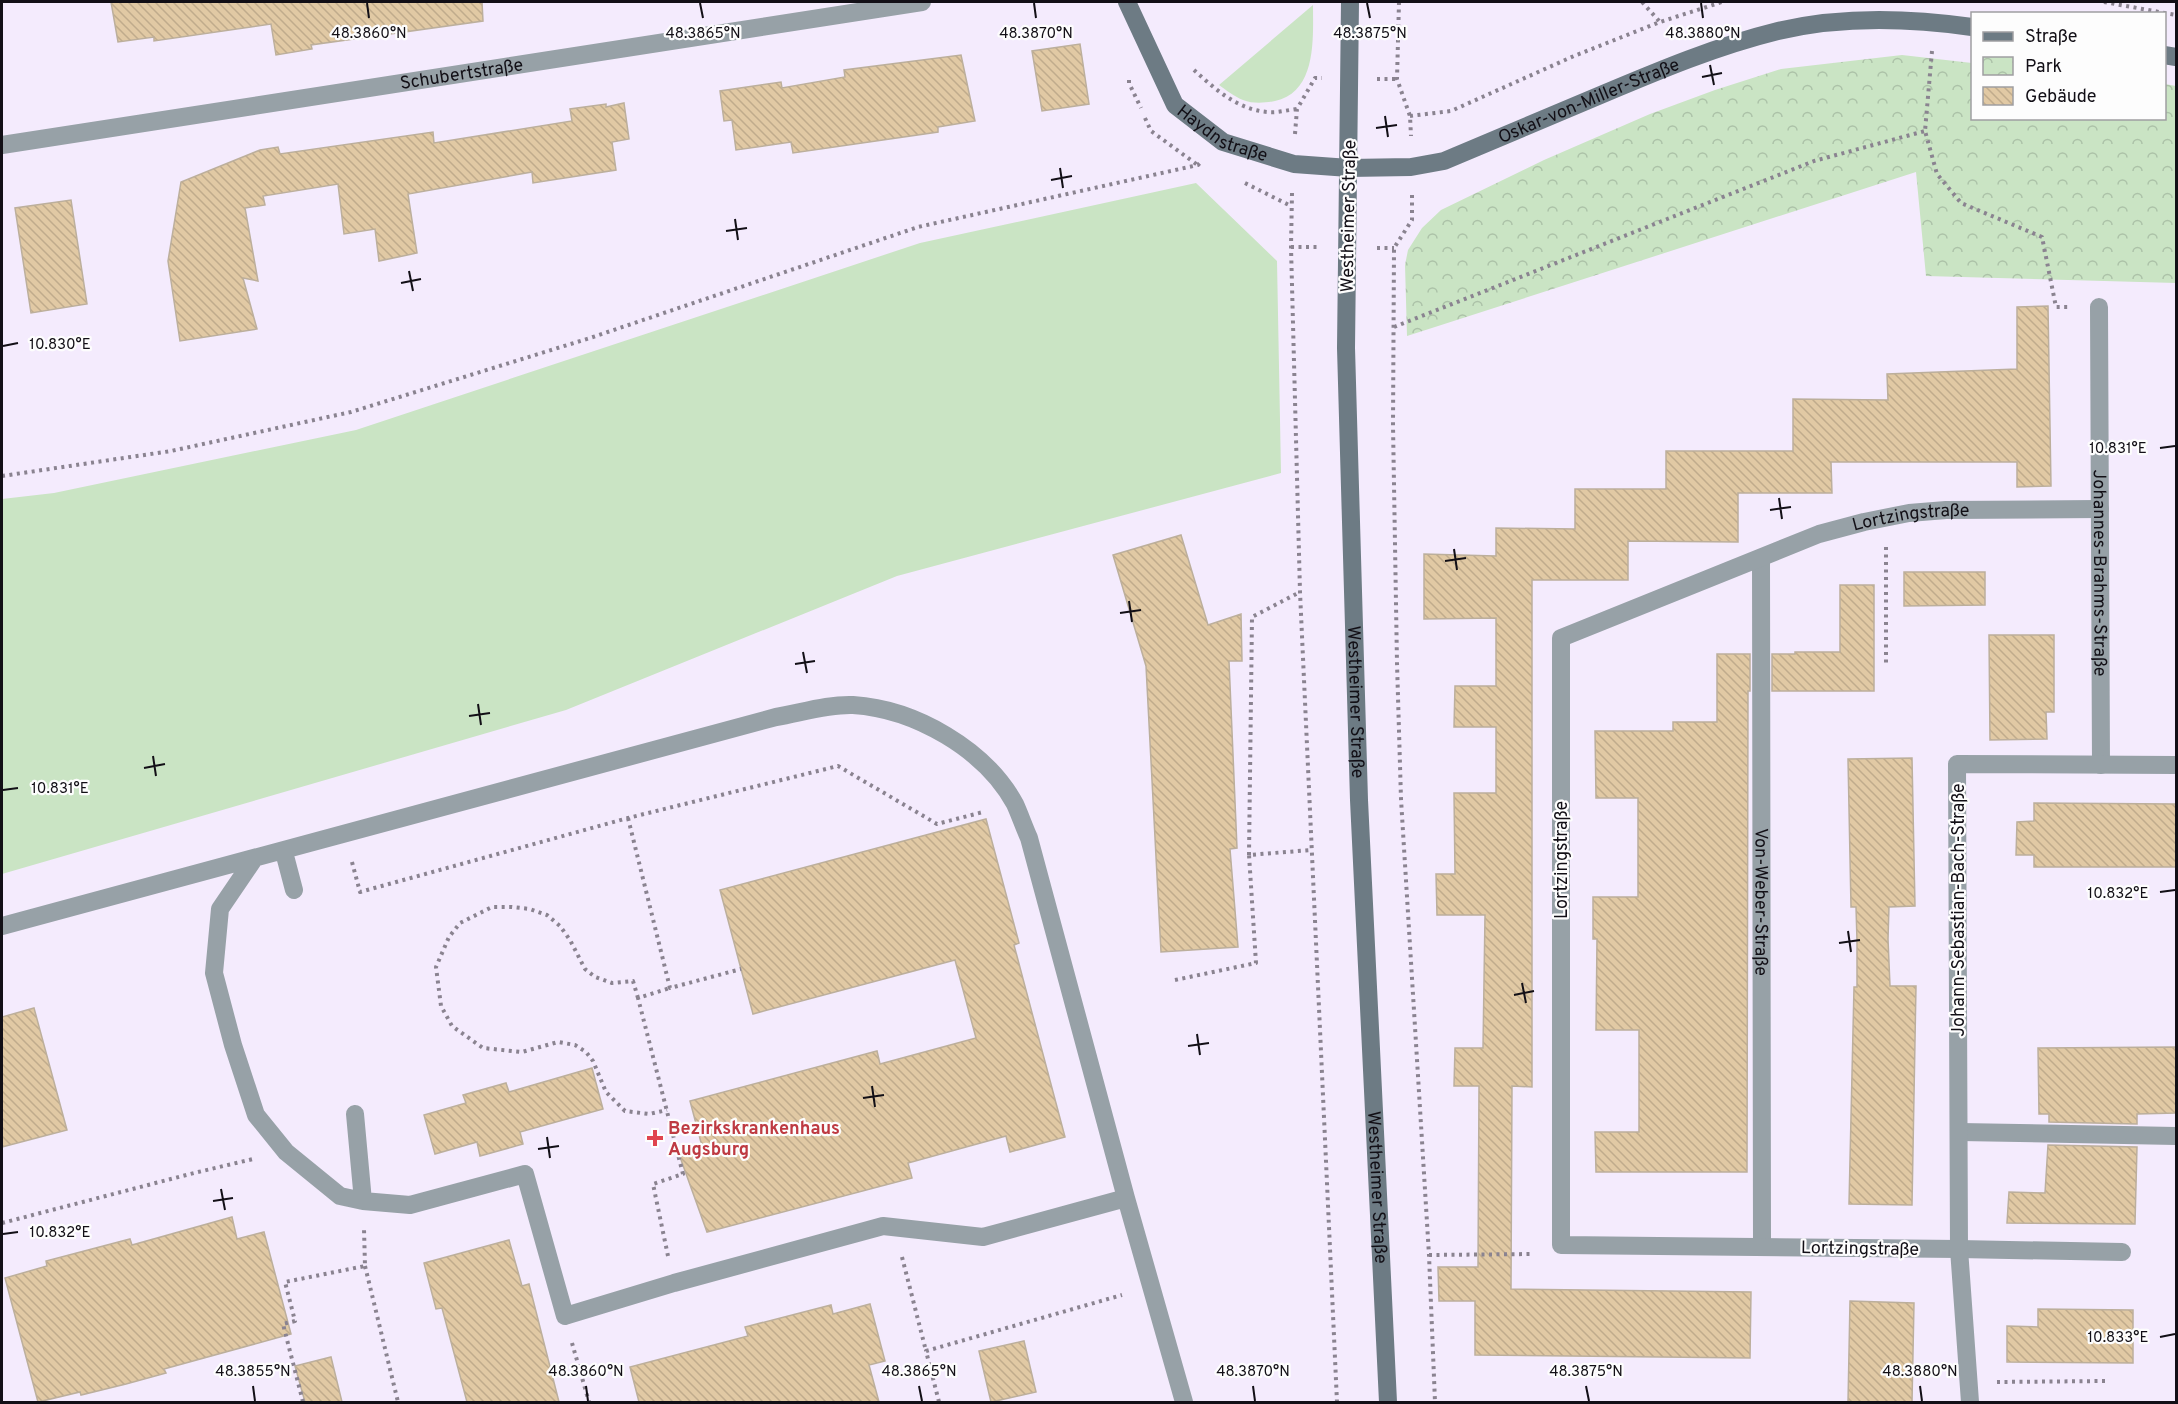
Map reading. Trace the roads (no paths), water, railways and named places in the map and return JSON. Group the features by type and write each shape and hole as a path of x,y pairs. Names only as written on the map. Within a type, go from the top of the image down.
{"street":[{"name":"Schubertstraße","path":"2,145 922,2"},
{"name":"Haydnstraße","path":"1127,2 1175,105 1222,142 1294,164 1349,168"},
{"name":"Westheimer Straße","path":"1350,2 1346,348 1358,753 1388,1402"},
{"name":"Oskar-von-Miller-Straße","path":"1349,168 1411,167 1444,161 1694,56 1779,31 1854,21 1934,22 1971,27"},
{"name":"Johannes-Brahms-Straße","path":"2099,307 2101,765"},
{"name":"Lortzingstraße","path":"1959,1249 1561,1245 1561,638 1819,534 1909,513 1946,510 2100,509"},
{"name":"Von-Weber-Straße","path":"1761,558 1762,1247"},
{"path":"2,926 284,852 776,717 851,705 882,709 910,717 934,728 964,748 990,770 1014,803 1029,838 1126,1198 1184,1402"},
{"name":"Johann-Sebastian-Bach-Straße","path":"1970,1402 1959,1249 1957,764 2176,765"},
{"path":"284,852 294,890"},
{"path":"254,859 220,909 214,973 233,1045 256,1115 286,1152 340,1196 363,1201 410,1205 525,1174 565,1316 674,1283 883,1226 982,1237 1126,1198"},
{"path":"355,1114 363,1201"},
{"path":"1960,1132 2176,1136"},
{"path":"1959,1249 2122,1252"}],"place":[{"name":"Bezirkskrankenhaus Augsburg","path":"655,1138"}]}
